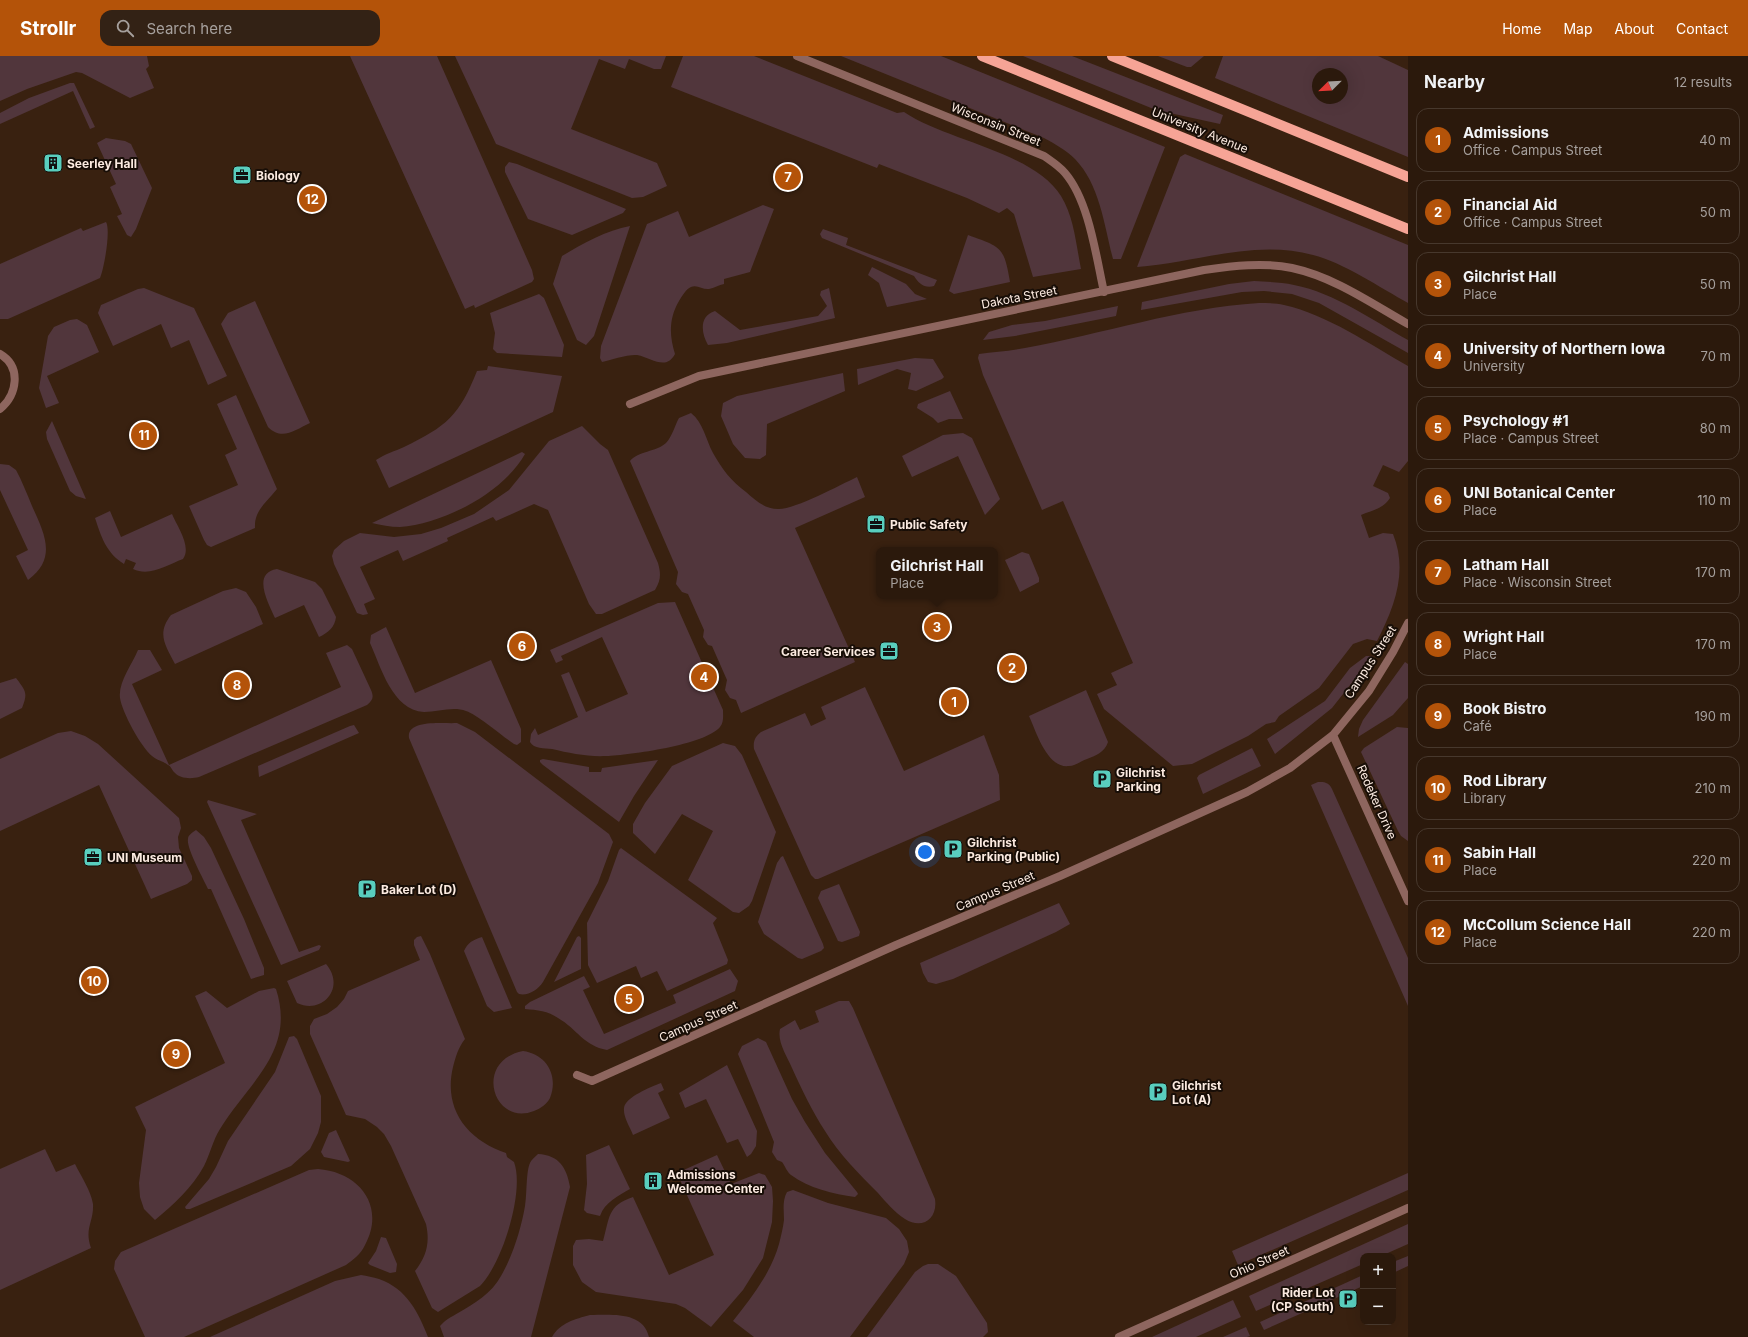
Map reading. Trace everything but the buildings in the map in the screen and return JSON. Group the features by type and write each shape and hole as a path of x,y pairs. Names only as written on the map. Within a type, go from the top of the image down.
{"main road":[{"name":"University Avenue","path":"982,56 1408,229"},
{"path":"1112,56 1408,177"}],"street":[{"name":"Wisconsin Street","path":"798,56 1044,156 1055,164 1065,173 1072,183 1086,212 1104,292"},
{"name":"Dakota Street","path":"630,404 699,376 936,325 1104,292 1204,270 1227,267 1251,265 1292,268 1341,286 1408,324"},
{"path":"0,354 10,364 14,373 15,383 10,398 0,409"},
{"name":"Campus Street","path":"577,1075 592,1081 896,945 1165,830 1231,800 1270,779 1290,768 1333,735 1368,691 1394,652 1408,623"},
{"name":"Redeker Drive","path":"1333,735 1408,901"},
{"name":"Ohio Street","path":"1119,1337 1408,1208"}],"shaded area":[{"path":"0,56 147,56 149,66 146,69 154,88 130,98 82,73 76,72 27,89 0,101"},
{"path":"350,56 437,56 532,270 534,279 532,282 475,308 474,305 465,309"},
{"path":"455,56 666,56 661,69 654,69 629,59 625,69 599,59 571,129 657,163 667,186 643,197 632,198 496,144"},
{"path":"683,56 754,56 897,113 904,112 922,122 988,148 1031,168 1048,181 1061,196 1065,204 1074,231 1081,269 1033,277 1014,214 1007,208 999,213 967,198 879,164 877,168 671,87"},
{"path":"841,56 941,56 1165,147 1121,259 1113,259 1104,219 1096,193 1090,181 1075,159 1064,150 1044,138"},
{"path":"1023,56 1072,56 1223,115 1220,124 1156,110"},
{"path":"1158,56 1204,56 1191,67 1187,67"},
{"path":"1223,56 1378,56 1408,70 1408,157 1215,78"},
{"path":"70,83 74,83 95,127 90,129 73,91 0,124 0,113 29,98"},
{"path":"106,138 125,141 131,144 152,188 136,229 131,237 127,235 117,216 122,214 110,187 116,184 97,143"},
{"path":"1185,154 1408,245 1408,303 1336,263 1313,255 1291,251 1247,251 1137,267 1180,157"},
{"path":"509,162 626,209 623,213 572,235 528,219 505,172 505,167"},
{"path":"763,205 774,209 750,272 724,279 724,284 711,289 693,286 686,291 673,314 671,333 675,354 671,359 663,363 634,355 602,362 600,358 601,346 647,224 678,211 689,237"},
{"path":"106,222 108,233 105,258 100,278 8,319 0,319 0,264 81,228 83,231"},
{"path":"630,226 594,336 586,345 577,340 553,284 562,256 586,242 604,234"},
{"path":"823,229 848,238 846,245 937,280 934,286 925,286 914,276 822,238 820,234"},
{"path":"968,235 988,242 1003,254 1006,261 1010,282 954,294 949,291"},
{"path":"872,267 906,284 915,294 927,299 887,307 879,283 868,275"},
{"path":"1254,281 1294,285 1324,294 1339,301 1408,340 1408,353 1319,303 1292,294 1264,291 1242,292 1141,310 1142,302 1229,284"},
{"path":"144,288 194,308 227,376 208,385 189,340 171,348 161,324 113,346 98,313 101,305 138,289"},
{"path":"829,288 835,318 727,343 708,345 704,335 703,325 706,317 710,313 715,311 740,330 818,316 827,306 820,295 821,291"},
{"path":"539,294 544,298 564,345 562,357 497,353 493,349 495,333 490,313"},
{"path":"255,301 310,423 289,433 278,433 268,427 221,324 228,313"},
{"path":"1259,303 1275,303 1284,305 1316,316 1348,331 1408,366 1408,461 1399,472 1383,465 1373,486 1388,493 1390,498 1381,507 1361,515 1369,538 1383,533 1393,534 1399,561 1397,588 1394,602 1377,641 1367,639 1353,644 1319,688 1279,716 1275,722 1266,724 1248,736 1192,764 1173,766 1104,709 1097,694 1117,685 1111,673 1133,663 1063,501 1042,510 983,375 978,358 979,354 1019,349 1200,310"},
{"path":"1118,306 1116,316 1015,336 983,340 989,332 1012,325 1045,321"},
{"path":"77,319 87,325 99,352 47,376 59,403 46,408 39,388 48,336 54,327 70,320"},
{"path":"915,358 933,359 944,377 916,391 908,389 911,373 897,369 858,385 857,369"},
{"path":"488,366 562,376 553,412 389,488 376,460 386,454 419,440 441,426 450,418 464,399 477,371 487,370"},
{"path":"843,373 845,391 767,424 766,455 760,459 745,458 733,444 721,416 723,403 737,396"},
{"path":"950,391 963,419 949,419 938,423 917,408 918,404"},
{"path":"236,395 277,489 259,511 255,522 255,528 211,547 207,545 204,540 189,506 238,485 225,455 237,449 217,404"},
{"path":"691,413 699,421 713,453 727,474 736,484 765,506 778,509 795,506 857,477 865,497 795,528 855,662 741,713 736,700 730,698 725,690 727,680 712,646 708,645 703,637 704,630 688,594 682,592 676,584 678,572 630,461 638,455 666,443 679,418"},
{"path":"52,421 86,499 76,496 70,491 47,439 46,432"},
{"path":"582,426 608,450 658,563 660,577 655,590 602,614 596,614 589,604 548,510 534,504 496,521 493,517 447,538 448,541 403,561 398,550 360,567 375,599 364,604 368,614 363,615 357,613 334,564 332,556 334,550 344,541 360,533 394,537 421,534 441,528 474,514 509,490 549,441"},
{"path":"963,433 972,438 1000,499 985,515 958,456 912,477 902,456 943,435"},
{"path":"522,452 525,454 515,468 502,481 487,493 453,513 417,525 400,527 372,523"},
{"path":"0,464 9,465 16,470 44,535 46,554 43,563 37,572 28,580 16,556 28,550 0,490"},
{"path":"110,511 121,537 172,514 185,543 186,549 183,559 146,572 133,569 136,563 126,559 124,564 108,549 102,538 95,518"},
{"path":"1022,552 1029,554 1039,578 1039,582 1020,592 1005,560"},
{"path":"277,569 315,582 322,589 336,617 333,627 328,632 319,637 304,605 275,618 266,597 263,583 265,576 269,572"},
{"path":"236,588 246,592 256,607 263,624 175,664 166,646 163,634 166,622 171,615 223,591"},
{"path":"675,602 723,710 723,721 720,727 712,733 684,744 649,751 617,755 585,755 540,748 534,746 530,742 531,734 535,728 538,735 578,717 561,675 569,672 586,712 628,694 602,637 561,656 563,660 556,663 550,650 658,603"},
{"path":"386,627 415,693 491,660 521,729 521,742 517,745 514,744 483,721 466,711 451,709 424,712 413,709 404,704 389,686 370,643 371,635"},
{"path":"347,645 352,649 372,692 372,700 367,705 199,777 189,778 179,776 171,767 152,756 138,737 121,704 121,686 138,650 150,650 162,670 132,684 169,765 341,687 326,653"},
{"path":"1366,656 1373,656 1332,708 1275,754 1267,739 1325,701 1350,668"},
{"path":"1405,662 1408,664 1408,698 1393,715 1358,737 1359,729 1363,720"},
{"path":"16,678 25,692 25,699 22,708 0,719 0,683"},
{"path":"865,687 904,771 984,735 999,775 1000,800 815,879 811,875 754,749 754,741 761,732 805,713 811,726 826,719 821,707"},
{"path":"1086,690 1108,742 1107,745 1096,755 1074,765 1061,765 1054,762 1043,748 1029,716"},
{"path":"457,723 475,732 609,834 613,842 598,883 543,982 536,990 526,994 519,994 517,992 409,738 410,732 413,728 419,725"},
{"path":"354,725 359,733 259,777 258,766"},
{"path":"1397,727 1408,728 1408,841 1401,836 1398,831 1361,752 1364,748"},
{"path":"71,731 85,736 98,744 179,818 181,828 178,837 179,848 192,876 192,880 187,884 151,899 99,785 0,831 0,759 58,733"},
{"path":"723,743 735,746 742,755 776,832 752,901 749,906 739,913 733,912 688,880 713,831 682,814 655,854 633,833 633,824 645,803 672,766"},
{"path":"1252,748 1261,766 1203,794 1197,778 1199,775"},
{"path":"543,759 589,767 589,772 601,772 602,768 658,760 619,822 543,765 540,760"},
{"path":"1318,782 1324,782 1331,787 1408,958 1408,1006 1311,785"},
{"path":"208,800 257,814 241,820 299,952 319,945 321,946 319,950 281,965 207,802"},
{"path":"196,830 204,837 211,848 244,919 264,968 264,975 251,979 211,889 208,889 196,864 188,843 188,838 189,835"},
{"path":"621,848 717,918 713,923 728,960 727,964 667,991 657,971 641,978 636,966 597,983 588,965 587,923 608,881"},
{"path":"783,856 824,948 821,951 802,959 798,958 764,934 758,922 777,863"},
{"path":"839,884 860,932 859,936 842,942 838,941 818,898 821,891"},
{"path":"1059,903 1070,924 1056,932 953,979 936,984 928,982 920,963"},
{"path":"421,936 430,954 465,1039 456,1056 453,1067 451,1082 455,1109 461,1121 469,1131 480,1140 506,1153 507,1157 514,1162 517,1175 514,1208 509,1227 503,1245 488,1276 480,1286 438,1312 432,1308 415,1271 425,1254 428,1237 426,1224 391,1146 384,1134 377,1127 365,1119 346,1115 310,1034 310,1026 314,1019 327,1014 337,1007 344,999 348,991 420,960 414,945 414,940"},
{"path":"579,936 581,938 581,969 554,982 577,937"},
{"path":"482,937 512,1008 494,1012 487,1006 464,951 467,945"},
{"path":"326,964 332,973 334,981 329,997 323,1002 315,1005 307,1006 297,1003 287,981"},
{"path":"730,969 738,981 735,991 607,1050 592,1045 565,1022 550,1014 542,1011 525,1009 525,1006 530,1002 584,976 590,987 583,990 604,1034 676,1003 673,995"},
{"path":"274,988 276,989 281,1011 280,1030 275,1048 256,1080 220,1129 199,1174 176,1202 155,1220 144,1209 140,1197 139,1183 146,1130 135,1107 225,1063 195,996 206,991 227,1008 259,991"},
{"path":"839,1001 849,1001 853,1008 935,1199 934,1212 928,1221 923,1223 911,1222 897,1213 843,1156 816,1116 783,1049 779,1034 780,1029 795,1020 800,1030 819,1022 815,1011"},
{"path":"294,1036 297,1039 321,1096 321,1122 318,1133 310,1149 291,1166 190,1209 186,1209 185,1207 209,1179 228,1141 275,1072 289,1037"},
{"path":"758,1038 766,1042 792,1099 805,1122 825,1153 857,1192 858,1194 855,1197 822,1190 805,1184 790,1174 782,1162 777,1160 772,1152 774,1142 738,1054 742,1046"},
{"path":"523,1051 538,1056 544,1061 553,1081 550,1098 541,1108 534,1111 520,1113 508,1110 499,1102 494,1091 494,1079 498,1067 507,1057"},
{"path":"727,1065 757,1131 756,1146 747,1157 738,1139 727,1143 706,1099 685,1108 679,1093"},
{"path":"661,1083 664,1090 658,1093 670,1118 633,1135 625,1115 625,1104 639,1093"},
{"path":"336,1130 350,1161 348,1162 324,1157 321,1152 329,1133"},
{"path":"609,1145 630,1189 609,1203 602,1211 600,1216 587,1213 584,1210 587,1184 586,1155"},
{"path":"45,1149 56,1172 75,1164 88,1189 93,1204 88,1235 91,1248 0,1290 0,1169"},
{"path":"538,1154 551,1157 561,1164 567,1174 570,1187 531,1337 444,1337 440,1326 448,1319 488,1293 493,1288 505,1268 513,1251 521,1224 526,1201 529,1167 531,1161"},
{"path":"717,1155 731,1184 759,1173 765,1175 772,1187 773,1201 772,1222 763,1258 743,1290 711,1327 685,1308 676,1304 596,1292 582,1282 573,1265 573,1246 576,1240 589,1239 603,1241 611,1213 618,1204 633,1197 669,1275 714,1255 677,1173"},
{"path":"318,1169 333,1172 346,1177 356,1184 365,1194 370,1205 372,1217 371,1231 363,1248 357,1256 346,1265 184,1337 145,1337 114,1269 115,1261 121,1252 309,1170"},
{"path":"1408,1173 1408,1190 1238,1265 1232,1251"},
{"path":"793,1190 828,1203 886,1218 899,1229 907,1241 909,1252 904,1264 850,1337 754,1337 733,1321 760,1285 771,1265 783,1229 785,1195 787,1192"},
{"path":"1408,1224 1408,1244 1388,1253 1360,1253 1360,1265 1256,1311 1249,1296"},
{"path":"381,1237 386,1238 397,1264 396,1272 390,1273 368,1263 376,1251"},
{"path":"1408,1256 1408,1266 1396,1272 1396,1261"},
{"path":"928,1264 938,1264 956,1276 987,1323 988,1332 983,1337 867,1337 915,1272"},
{"path":"361,1275 377,1278 389,1283 404,1295 415,1310 428,1337 210,1337 335,1281"},
{"path":"1360,1276 1360,1287 1264,1330 1260,1322"},
{"path":"1233,1300 1241,1317 1196,1337 1152,1337"},
{"path":"590,1315 625,1316 640,1323 646,1329 649,1337 552,1337 559,1328 564,1325 573,1320"},
{"path":"1246,1327 1250,1336 1223,1337"}],"place":[{"name":"Seerley Hall","path":"53,163"},
{"name":"Biology","path":"242,175"},
{"name":"Latham Hall","path":"788,177"},
{"name":"McCollum Science Hall","path":"312,199"},
{"name":"Sabin Hall","path":"144,435"},
{"name":"Public Safety","path":"876,524"},
{"name":"Gilchrist Hall","path":"937,627"},
{"name":"UNI Botanical Center","path":"522,646"},
{"name":"Career Services","path":"889,651"},
{"name":"Financial Aid","path":"1012,668"},
{"name":"University of Northern Iowa","path":"704,677"},
{"name":"Wright Hall","path":"237,685"},
{"name":"Admissions","path":"954,702"},
{"name":"Gilchrist Parking","path":"1102,779"},
{"name":"Gilchrist Parking (Public)","path":"953,849"},
{"name":"UNI Museum","path":"93,857"},
{"name":"Baker Lot (D)","path":"367,889"},
{"name":"Rod Library","path":"94,981"},
{"name":"Psychology #1","path":"629,999"},
{"name":"Book Bistro","path":"176,1054"},
{"name":"Gilchrist Lot (A)","path":"1158,1092"},
{"name":"Admissions Welcome Center","path":"653,1181"},
{"name":"Rider Lot (CP South)","path":"1348,1299"}]}
